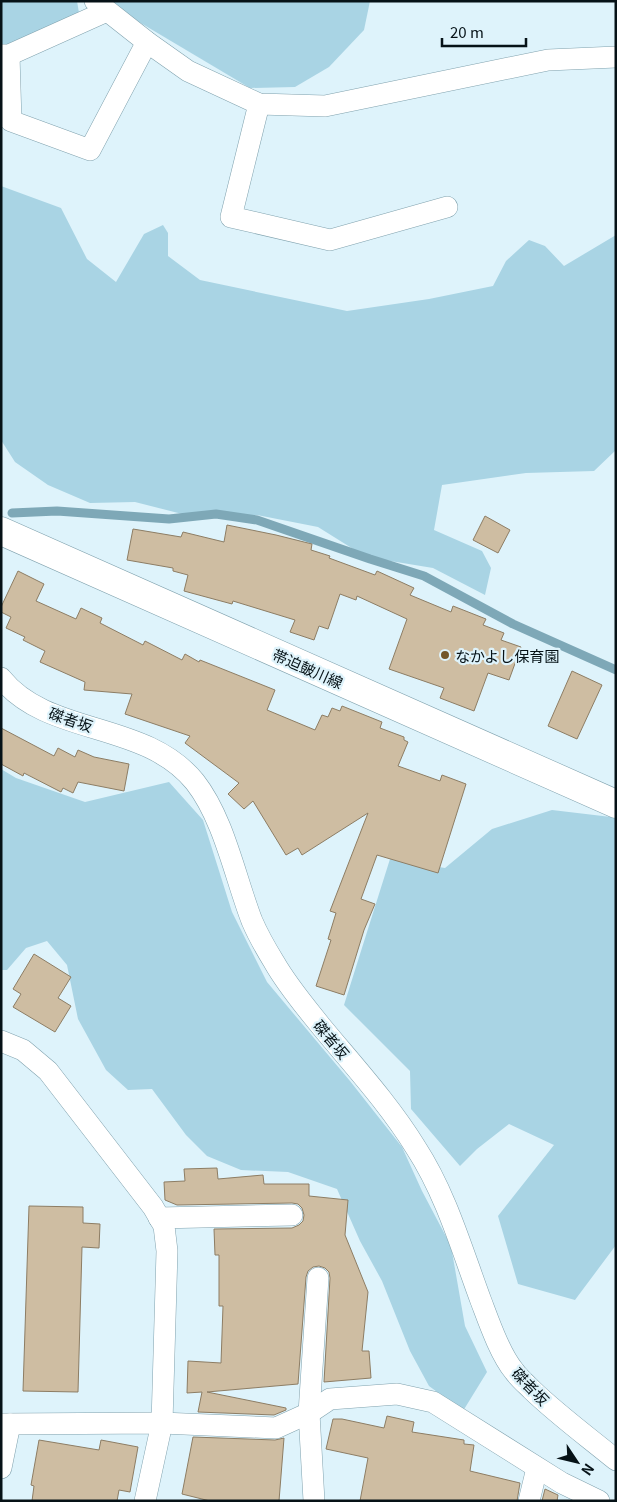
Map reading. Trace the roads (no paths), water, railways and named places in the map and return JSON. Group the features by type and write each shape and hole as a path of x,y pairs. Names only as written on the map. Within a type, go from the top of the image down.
{"street":[{"path":"148,42 90,150 11,121 5,55 101,6 188,71 260,104 325,106 548,60 616,58"},
{"path":"260,104 231,218 330,240 447,207"},
{"name":"帯迫皷川線","path":"1,531 616,804"},
{"name":"磔者坂","path":"1,678 9,688 34,706 58,716 143,743 177,765 195,782 210,807 228,851 253,923 273,962 287,985 383,1101 417,1149 440,1194 492,1332 513,1371 544,1401 616,1460"},
{"path":"1,1041 23,1050 48,1071 147,1199 164,1226 167,1251 162,1423 145,1501"},
{"path":"160,1218 292,1215"},
{"path":"314,1501 309,1413 318,1278"},
{"path":"1,1468 6,1424 162,1423 276,1428 309,1413 330,1399 397,1394 433,1402 562,1483 599,1501"},
{"path":"529,1501 537,1468"}],"waterway":[{"path":"12,513 57,511 169,519 216,514 257,520 424,576 513,624 616,670"}],"place":[{"name":"なかよし保育園","path":"445,655"}]}
